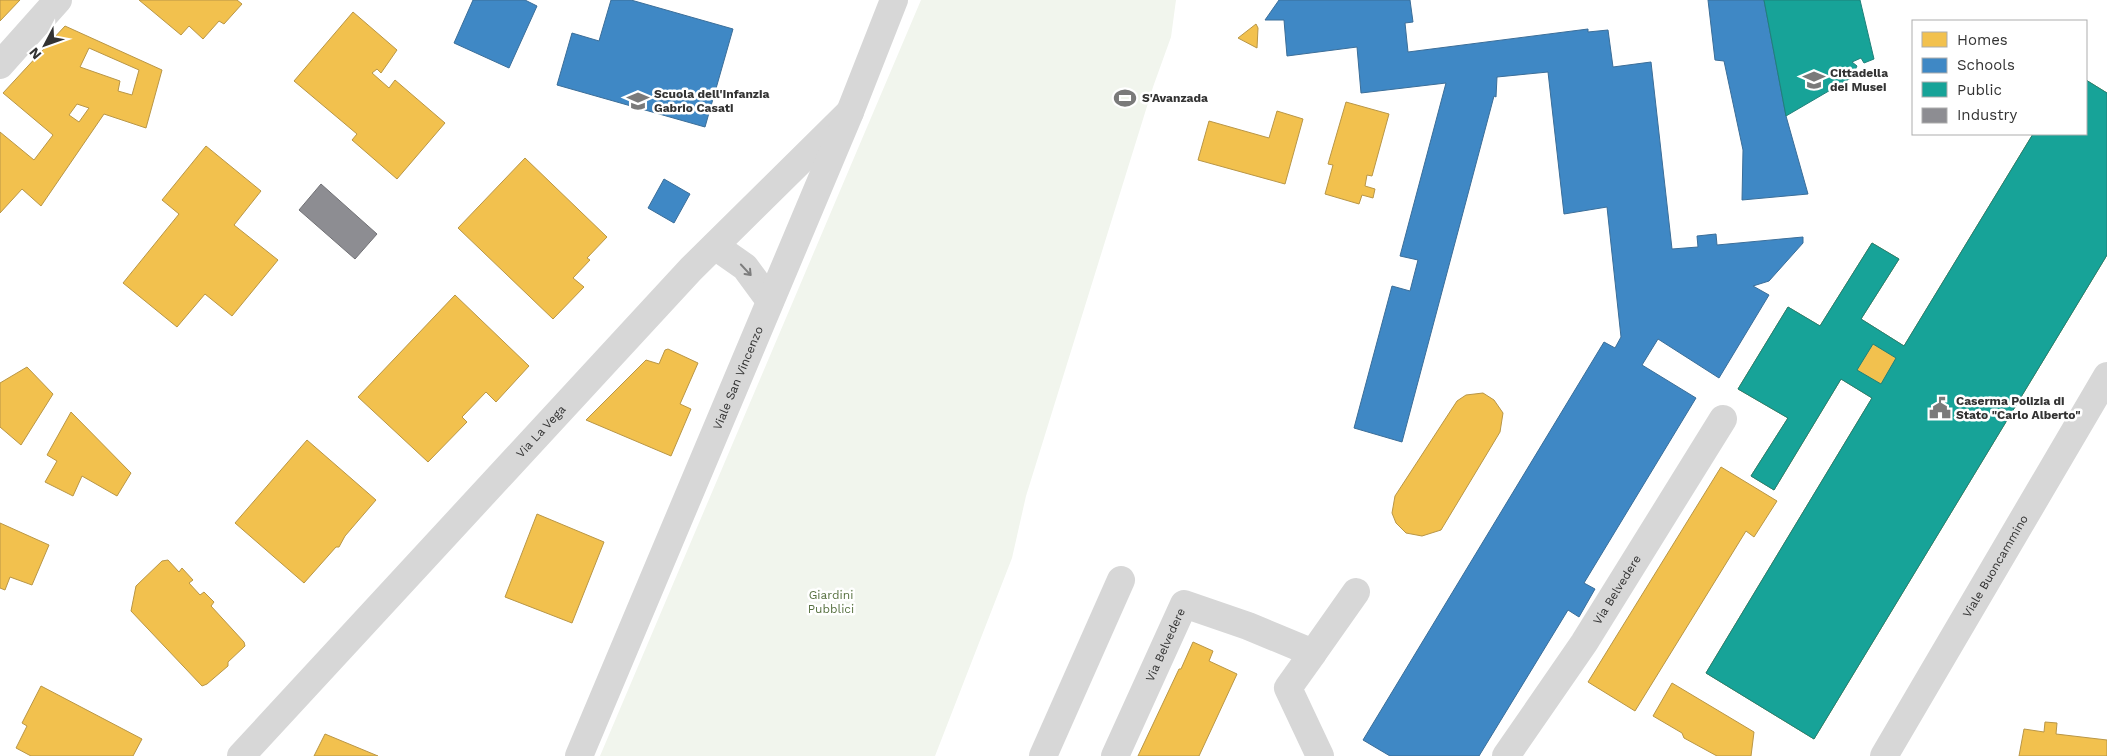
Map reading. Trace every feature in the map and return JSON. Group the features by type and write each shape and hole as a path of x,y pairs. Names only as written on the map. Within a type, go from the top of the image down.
{"street":[{"path":"0,65 58,0"},
{"name":"Viale San Vincenzo","path":"579,756 850,112 894,0"},
{"name":"Via La Vega","path":"241,756 690,269 850,112"},
{"path":"714,246 745,267 770,301"},
{"name":"Viale Buoncammino","path":"1884,756 2107,376"},
{"name":"Via Belvedere","path":"1506,756 1584,643 1723,419"},
{"path":"1043,756 1121,580"},
{"path":"1320,756 1288,688 1356,592"},
{"name":"Via Belvedere","path":"1115,756 1184,604 1248,626 1313,654"}],"green space":[{"name":"Giardini Pubblici","path":"921,0 1176,0 1171,37 1153,87 1026,496 1012,558 935,756 600,756"}],"building: Homes":[{"path":"0,0 20,0 0,21"},
{"path":"139,0 237,0 242,4 224,24 219,21 203,39 189,26 181,35"},
{"path":"353,12 397,50 381,73 377,69 372,73 389,88 395,80 445,123 397,179 352,140 357,134 294,81"},
{"path":"1256,24 1258,28 1257,48 1238,38"},
{"path":"65,26 162,70 146,128 104,114 41,206 22,189 0,213 0,132 34,160 53,135 3,93","holes":["89,48 139,70 132,95 118,91 120,81 80,67","77,104 89,108 79,122 69,115"]},
{"name":"Caserma Polizia di Stato \"Carlo Alberto\"","path":"2087,81 2107,93 2107,255 1814,739 1706,673 1872,398 1841,379 1774,490 1751,476 1788,418 1738,389 1788,307 1820,326 1872,243 1899,259 1861,319 1904,346 2032,135 2087,135"},
{"path":"1346,102 1389,114 1372,176 1367,175 1365,186 1375,189 1373,198 1362,195 1359,204 1325,194 1333,165 1328,164"},
{"path":"1277,111 1303,119 1285,184 1198,160 1209,121 1269,138"},
{"path":"206,146 261,191 234,225 278,260 232,316 205,294 177,327 123,283 179,214 162,200"},
{"path":"525,158 607,237 587,258 590,260 573,278 584,287 553,319 458,228"},
{"path":"455,295 529,366 496,402 486,392 462,417 467,422 428,462 358,397"},
{"path":"668,349 698,363 680,404 691,409 671,456 586,420 646,360 659,364 665,350"},
{"path":"27,367 53,394 21,445 0,427 0,383"},
{"path":"1483,393 1494,400 1503,413 1500,432 1441,530 1422,536 1406,533 1396,523 1392,513 1395,496 1457,401 1466,395"},
{"path":"71,412 131,473 117,496 82,476 73,496 45,482 57,461 47,455"},
{"path":"307,440 376,500 345,536 339,547 336,547 304,583 235,523"},
{"path":"1721,467 1777,501 1754,537 1746,531 1635,711 1588,682"},
{"path":"537,514 604,542 572,623 505,597"},
{"path":"0,523 49,545 32,585 10,577 5,590 0,588"},
{"path":"168,560 179,572 182,568 193,580 189,583 200,595 204,592 214,602 211,606 244,642 245,646 228,662 228,666 202,686 131,611 136,586 162,561"},
{"path":"1193,642 1213,651 1209,661 1237,674 1199,756 1138,756 1179,669 1181,669"},
{"path":"1672,683 1754,732 1751,756 1717,756 1684,738 1682,733 1653,716"},
{"path":"41,686 142,739 133,756 31,756 16,748 27,726 22,723"},
{"path":"2045,722 2057,723 2056,734 2107,740 2107,756 2019,756 2024,729 2044,732"},
{"path":"325,734 378,756 314,756"}],"building: Schools":[{"path":"473,0 525,0 537,6 509,68 454,43"},
{"path":"611,0 631,0 733,29 705,127 557,85 572,33 599,41"},
{"path":"1279,0 1410,0 1413,22 1405,23 1408,52 1588,29 1588,32 1608,30 1613,67 1651,62 1672,249 1698,247 1697,236 1716,234 1717,245 1803,237 1803,243 1769,281 1753,286 1769,295 1719,378 1658,339 1642,365 1696,398 1584,583 1595,589 1579,617 1568,610 1479,756 1390,756 1363,740 1604,342 1615,348 1621,337 1607,207 1564,214 1548,72 1497,77 1496,97 1494,96 1402,442 1354,428 1392,286 1410,291 1418,260 1400,256 1446,83 1361,93 1357,47 1287,56 1284,20 1265,20"},
{"path":"1708,0 1764,0 1786,116 1808,194 1742,200 1743,150 1724,61 1715,60"},
{"path":"664,179 690,194 674,223 648,208"}],"building: Public":[{"name":"Cittadella dei Musei","path":"1764,0 1860,0 1874,59 1864,63 1861,58 1852,62 1857,66 1851,78 1786,116"},
{"name":"Caserma Polizia di Stato \"Carlo Alberto\"","path":"2087,81 2107,93 2107,255 1814,739 1706,673 1872,398 1841,379 1774,490 1751,476 1788,418 1738,389 1788,307 1820,326 1872,243 1899,259 1861,319 1904,346 2032,135 2087,135","holes":["1873,344 1896,358 1881,384 1857,370"]}],"building: Industry":[{"path":"321,184 377,234 355,259 299,210"}],"place":[{"name":"Cittadella dei Musei","path":"1814,80"},
{"name":"S'Avanzada","path":"1125,98"},
{"name":"Scuola dell'Infanzia Gabrio Casati","path":"638,101"},
{"name":"Caserma Polizia di Stato \"Carlo Alberto\"","path":"1940,408"}]}
